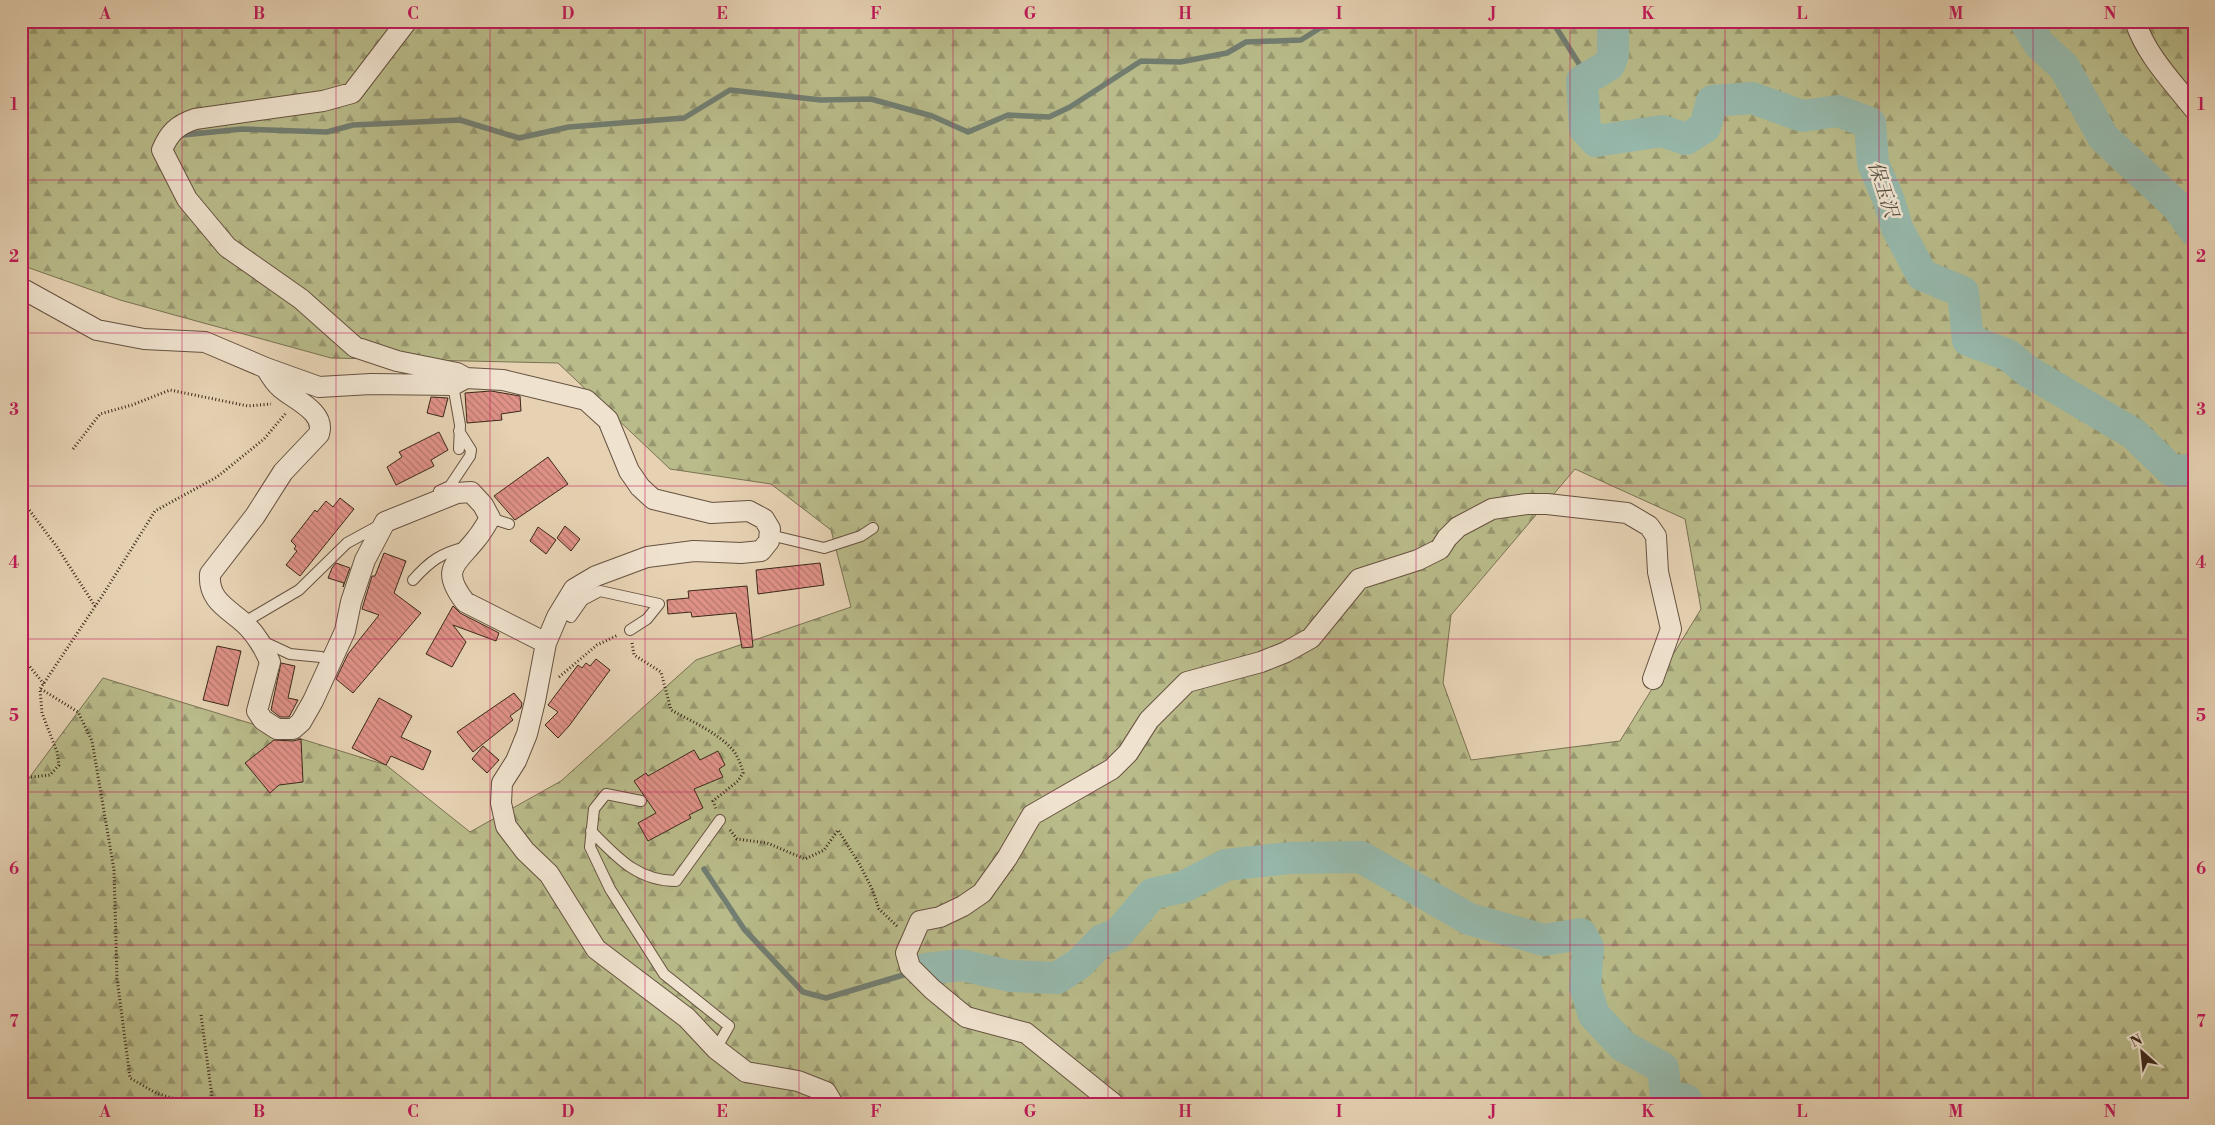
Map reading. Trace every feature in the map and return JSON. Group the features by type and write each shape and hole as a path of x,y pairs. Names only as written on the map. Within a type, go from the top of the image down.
{"street":[{"path":"407,21 352,94 323,101 195,119 182,123 168,136 162,150 187,199 227,247 301,299 356,347 397,361 457,373 459,382"},
{"path":"2135,21 2140,38 2162,70 2194,109"},
{"path":"21,288 96,330 144,339 205,342 266,368 319,387 502,380 586,400 608,420 628,471 653,499 711,513 749,511 764,519 770,529 770,535 769,541 761,551 741,553 694,551 647,557 596,576 574,589 546,643 527,734 516,761 502,783 501,803 506,826 525,851 549,874 596,949 687,1018 716,1049 746,1072 798,1081 826,1092 833,1104"},
{"path":"266,368 279,387 311,410 321,427 319,434 283,472 255,516 210,574 211,591 214,598 244,623 270,662 257,711 264,720 277,729 294,729 301,722 313,701 345,632 351,602 365,560 385,522 457,493 472,492 499,521 468,547 453,566 453,579 458,592 465,602 546,643"},
{"path":"1114,1104 1026,1033 966,1018 910,967 906,953 920,921 940,916 964,906 982,894 1007,858 1032,815 1112,769 1128,753 1149,720 1187,682 1261,662 1286,652 1311,638 1359,580 1418,560 1440,549 1447,538 1458,527 1492,509 1527,504 1547,504 1626,513 1648,526 1656,536 1658,572 1671,629 1653,679"}],"lane":[{"path":"459,382 459,449"},
{"path":"424,506 423,497 450,486 470,456 471,450 459,431"},
{"path":"244,623 299,590 347,543 385,522"},
{"path":"770,535 824,548 862,536 874,528"},
{"path":"414,580 430,561 468,547"},
{"path":"561,611 571,617 583,600 600,591 659,604 646,619 630,630"},
{"path":"256,639 290,654 321,657 330,663"},
{"path":"641,801 606,794 594,809 590,847 610,889 664,974 729,1026 716,1049"},
{"path":"591,831 620,860 637,872 659,881 676,881 720,820"}],"path":[{"path":"73,449 100,414 132,405 170,390 248,406 299,401"},
{"path":"21,774 32,777 50,774 59,764 57,752 42,713 40,689 155,511 217,476 264,439 299,401"},
{"path":"21,499 57,547 95,606"},
{"path":"535,701 569,667 597,645 630,630 635,634 632,643 634,655 661,672 671,710 732,748 739,761 744,773 738,781 713,800 720,820 737,839 767,843 805,859 824,850 838,830 860,865 872,889 879,909 903,932 913,934"},
{"path":"21,656 44,684"},
{"path":"40,689 78,712 92,741 114,870 117,978 130,1078 156,1093 191,1104"},
{"path":"200,1016 214,1104"}],"green space":[{"path":"21,21 2194,21 2194,1104 21,1104 21,789 103,678 386,765 470,832 561,781 696,660 851,607 831,530 771,484 670,469 558,363 331,358 120,300 21,265","holes":["1575,469 1685,519 1701,609 1620,741 1471,760 1443,683 1451,615"]}],"building":[{"path":"491,391 520,396 521,411 501,414 502,420 467,423 465,393"},
{"path":"431,397 448,398 443,417 427,413"},
{"path":"439,432 448,450 431,460 434,466 396,485 387,467 402,457 399,452"},
{"path":"548,457 568,484 515,520 494,496"},
{"path":"340,498 354,509 300,576 286,565 297,551 294,549 296,546 291,541 315,510 317,512 326,501 333,507"},
{"path":"565,526 580,539 571,551 557,538"},
{"path":"538,527 556,540 546,554 530,541"},
{"path":"384,553 406,561 394,593 421,613 353,693 336,679 348,654 379,615 362,609 372,576 375,576"},
{"path":"336,563 350,568 343,587 344,583 328,578"},
{"path":"820,563 824,585 758,594 756,570"},
{"path":"747,586 753,647 742,648 736,613 692,617 691,612 668,614 667,600 689,598 688,591"},
{"path":"453,606 460,613 499,633 496,641 453,625 466,642 452,667 426,654"},
{"path":"217,646 241,651 228,706 203,700"},
{"path":"596,659 610,670 558,738 545,725 558,712 548,705 578,665 582,668 586,663 590,666"},
{"path":"281,663 295,666 288,698 298,700 289,717 280,717 271,710"},
{"path":"514,693 522,703 521,708 510,716 513,720 473,752 457,732"},
{"path":"379,698 412,716 401,737 431,751 423,770 391,756 386,765 352,748"},
{"path":"301,739 303,782 279,785 270,793 245,763 274,740 293,741"},
{"path":"483,746 499,760 487,773 472,759"},
{"path":"694,750 700,760 718,751 725,765 719,769 723,777 694,789 703,808 689,815 691,818 648,841 638,823 656,813 634,781 646,773 648,776"}],"waterway":[{"path":"183,135 242,129 327,132 353,125 460,120 519,138 569,127 684,118 730,90 821,100 871,99 932,116 968,132 1008,115 1049,117 1070,107 1141,61 1180,62 1227,53 1246,42 1301,40 1320,28 1349,21"},
{"path":"1552,21 1588,78"},
{"name":"保玉沢","path":"1613,21 1613,55 1609,65 1582,81 1585,129 1596,141 1662,131 1686,139 1705,127 1712,101 1752,98 1802,116 1838,111 1870,123 1873,163 1889,201 1897,228 1922,275 1963,292 1968,340 2008,355 2029,372 2134,434 2172,471 2194,470"},
{"path":"2025,21 2039,44 2064,67 2103,137 2177,206 2194,230"},
{"path":"926,969 961,965 1010,976 1057,978 1080,963 1102,940 1118,934 1152,894 1183,887 1226,865 1289,858 1361,857 1469,919 1544,940 1581,934 1588,947 1585,987 1594,1015 1623,1046 1663,1068 1666,1096 1686,1100 1688,1104"},
{"path":"704,869 744,929 803,992 826,998 910,973"}]}
